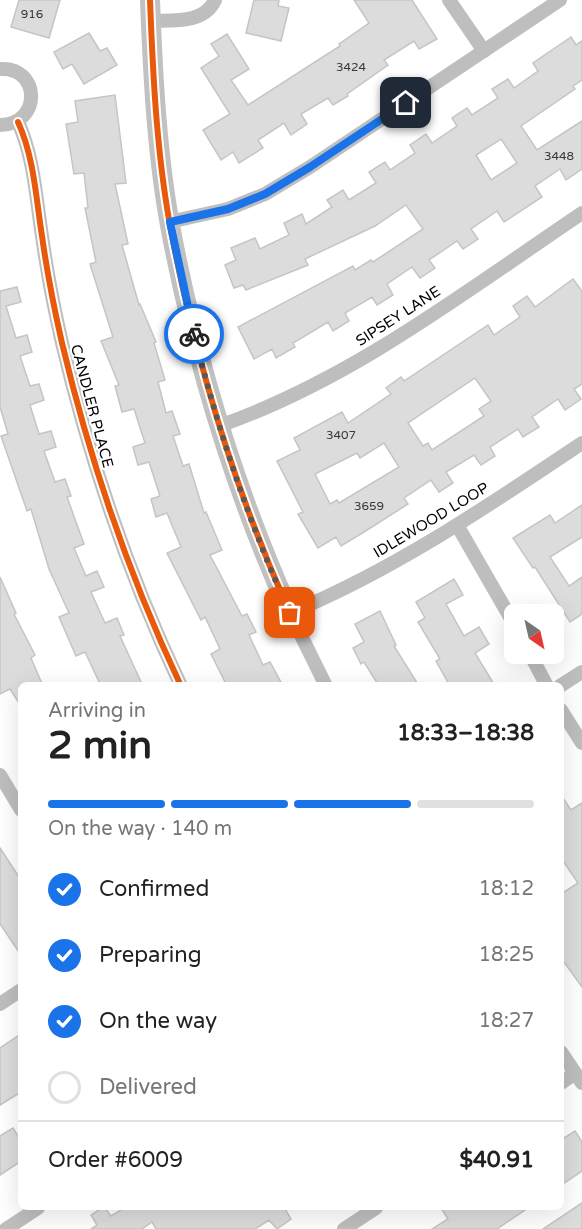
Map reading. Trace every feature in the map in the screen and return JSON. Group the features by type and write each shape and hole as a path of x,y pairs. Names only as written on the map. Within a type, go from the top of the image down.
{"street":[{"path":"150,0 160,150 170,222 191,324 219,426 266,560 324,682"},
{"path":"151,21 202,15 212,7 215,0"},
{"path":"449,0 484,51"},
{"path":"170,222 228,209 265,194 310,167 561,0"},
{"path":"0,69 14,70 22,75 31,90 30,108 25,116 18,122 0,125"},
{"name":"CANDLER PLACE","path":"18,122 27,142 46,265 80,414 121,542 179,682"},
{"name":"SIPSEY LANE","path":"219,426 290,398 363,358 582,213"},
{"name":"IDLEWOOD LOOP","path":"290,613 364,579 457,525 582,443"},
{"path":"457,525 504,607"},
{"path":"535,664 545,682"},
{"path":"564,683 582,672"},
{"path":"564,715 582,743"},
{"path":"0,776 18,805"},
{"path":"0,1005 18,992"},
{"path":"564,1056 579,1078 564,1082"},
{"path":"6,1229 35,1210"},
{"path":"344,1229 373,1210"}],"building":[{"path":"19,0 60,0 49,38 11,27"},
{"path":"254,0 279,0 278,6 289,8 281,41 246,33"},
{"path":"354,0 412,0 437,39 419,49 414,41 384,60 388,65 347,94 348,96 333,105 328,98 301,114 307,124 291,135 284,123 258,140 263,148 239,163 233,152 221,160 203,130 230,114 201,68 219,56 211,44 227,34 249,69 231,80 248,105 340,46 339,44 369,23"},
{"path":"89,33 100,51 107,48 117,65 84,84 72,64 63,69 54,52"},
{"path":"571,37 576,45 582,41 582,80 573,86 575,89 521,126 537,150 582,121 582,169 566,180 560,169 535,186 542,197 504,222 497,211 471,229 478,239 463,249 457,241 429,260 435,268 420,278 412,267 387,284 393,295 377,305 372,297 345,313 349,321 333,331 328,322 293,343 295,347 276,358 272,349 254,359 238,327 353,266 355,270 371,260 373,262 423,229 406,205 375,226 305,259 308,265 246,290 243,285 234,288 225,265 236,260 231,248 255,238 260,249 289,235 284,223 302,214 306,224 332,207 327,200 343,190 349,200 376,183 369,172 385,162 390,170 415,153 410,145 426,134 432,143 457,126 452,118 467,108 472,115 498,98 492,89 508,79 514,88 538,71 533,63","holes":["501,139 517,163 491,180 476,155"]},
{"path":"115,95 126,183 115,184 128,244 122,245 139,305 156,342 154,343 165,380 158,382 166,413 172,411 180,434 173,436 183,466 189,464 204,513 206,512 222,550 210,555 242,616 247,614 256,632 249,635 263,665 270,662 281,682 225,682 211,654 220,649 205,617 201,620 167,553 181,547 167,513 156,517 151,499 160,496 149,462 138,465 133,447 145,443 134,409 122,412 115,386 119,385 101,341 113,337 90,264 96,262 85,208 88,208 84,173 74,174 66,124 78,122 75,101"},
{"path":"573,279 582,291 582,384 574,389 581,399 565,410 558,399 532,417 539,427 523,437 518,429 490,447 495,456 481,465 474,455 446,472 453,483 439,492 431,480 404,498 408,504 341,546 336,537 318,548 298,514 303,512 277,461 300,450 294,438 342,412 348,423 391,394 386,388 401,377 404,381 488,325 494,335 520,317 513,306 527,296 535,307","holes":["475,378 491,401 479,409 484,416 432,450 428,443 423,446 408,423","384,443 399,467 339,503 337,500 330,504 315,474 357,453 360,458"]},
{"path":"17,287 21,302 6,306 16,338 27,335 32,352 20,356 30,386 39,384 44,400 30,405 39,434 51,431 56,447 44,451 55,482 65,479 71,496 67,497 84,544 74,548 86,576 97,571 104,587 91,592 105,623 117,618 124,635 120,636 141,682 99,682 85,652 76,656 59,617 69,613 49,569 31,509 27,511 1,436 8,434 0,407 0,291"},
{"path":"582,505 582,537 550,557 569,586 582,577 582,614 570,622 564,613 564,604 559,604 513,538 550,515 555,523"},
{"path":"0,577 16,613 14,614 35,655 31,658 41,682 18,682 18,701 10,689 0,694"},
{"path":"454,579 463,595 446,604 464,636 479,627 489,644 475,653 493,682 448,682 436,661 440,659 418,622 425,618 416,602"},
{"path":"380,611 396,645 394,646 416,682 376,682 364,662 361,664 353,648 364,642 355,624"},
{"path":"564,800 571,810 582,803 582,987 564,962 564,892 578,883 564,862"},
{"path":"0,848 18,875 18,951 0,924"},
{"path":"18,1036 18,1094 0,1105 0,1048"},
{"path":"13,1128 18,1136 18,1163 0,1175 0,1136"},
{"path":"575,1131 582,1142 582,1171 564,1183 564,1138"},
{"path":"582,1203 582,1229 543,1229"},
{"path":"99,1210 106,1210 111,1216 121,1210 286,1210 291,1219 277,1229 269,1220 255,1229 156,1229 152,1222 142,1229 91,1229 97,1225 91,1215"},
{"path":"442,1210 525,1210 497,1229 432,1229 448,1219"}],"cycle path":[{"path":"150,0 159,148 167,207 182,284 220,428 252,522 290,613"},
{"path":"18,122 28,149 59,330 85,431 112,518 144,603 179,682"}],"way so far":[{"path":"194,334 211,400 239,483 266,560 290,613"}],"route":[{"path":"194,334 170,222 228,209 265,194 406,103"}]}
